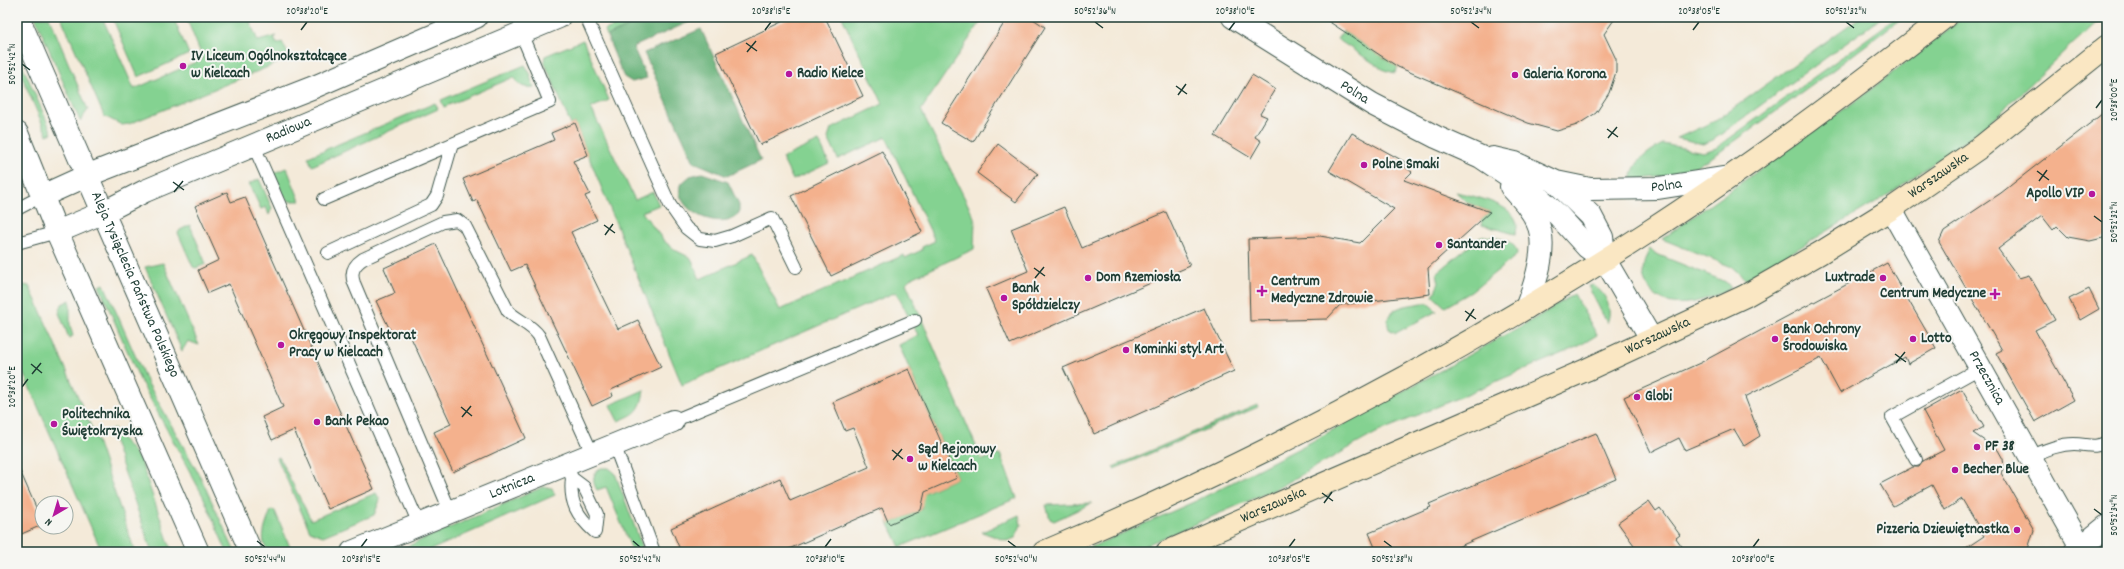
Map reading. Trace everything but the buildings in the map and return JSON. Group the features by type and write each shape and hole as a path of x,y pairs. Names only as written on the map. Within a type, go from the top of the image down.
{"main road":[{"path":"1044,552 1169,498 1320,424 1424,368 1526,308 1605,260 1729,177 1840,97 1944,17"},
{"name":"Warszawska","path":"1167,552 1652,340 1745,296 1820,253 1891,209 1982,146 2107,46"}],"street":[{"name":"Aleja Tysiąclecia Państwa Polskiego","path":"18,17 102,213 251,552"},
{"name":"Radiowa","path":"42,196 86,176 314,87 476,17"},
{"name":"Radiowa","path":"57,232 102,213 145,191 559,17"},
{"name":"Polna","path":"1233,17 1372,104 1436,137 1481,157 1533,192 1557,214 1581,242 1605,260 1652,340"},
{"path":"17,134 57,232 198,552"},
{"name":"Polna","path":"1481,157 1515,163 1556,182 1590,189 1658,188 1729,177"},
{"name":"Polna","path":"1481,157 1527,204 1538,223 1541,245 1540,260 1532,292 1526,308"},
{"name":"Polna","path":"1556,182 1591,216 1602,237 1605,260"},
{"name":"Przecznica","path":"1891,209 2029,457 2078,550"},
{"name":"Lotnicza","path":"352,552 450,511 569,470 592,453 673,421"},
{"path":"2078,550 2107,526"}],"lane":[{"path":"586,17 644,150 670,205 679,220 686,228 700,239 715,241 732,236 772,218 796,267"},
{"path":"324,199 550,102 522,33"},
{"path":"328,253 424,210 431,205 437,196 452,144"},
{"path":"254,146 418,524"},
{"name":"Radiowa","path":"17,209 42,196"},
{"path":"450,511 352,274 355,266 363,259 443,222 453,219 465,226 508,310 517,319 534,330 539,336 592,453"},
{"name":"Radiowa","path":"17,243 57,232"},
{"path":"673,421 915,320"},
{"path":"1916,460 1892,417 1980,368"},
{"path":"2029,457 2061,445 2074,444 2093,447 2107,442"},
{"path":"614,444 654,552"}],"green space":[{"path":"35,17 49,17 88,110 80,121"},
{"path":"61,17 102,17 134,89 203,59 186,17 248,17 258,41 277,36 274,38 277,44 282,42 290,58 129,124 122,125 104,116"},
{"path":"112,17 173,17 189,54 138,77"},
{"path":"637,17 649,17 607,36 605,30"},
{"path":"649,17 700,17 633,47 647,78 632,82 624,77 607,36"},
{"path":"842,17 984,17 921,110 975,219 974,249 910,279 906,283 982,460 1000,454 1017,498 900,547 887,520 893,522 921,510 922,505 918,496 957,478 899,345 918,335 896,292 682,385 575,123 571,125 544,61 545,56 583,40 609,100 591,108 635,200 653,192 659,205 642,212 664,241 677,251 691,258 700,279 752,255 780,310 904,255 905,258 922,250 922,247 935,241 886,137 838,159 828,138 831,129 883,104"},
{"path":"1860,17 1882,17 1713,140 1703,144 1677,138 1717,120"},
{"path":"1897,17 1903,17 1821,79 1717,154 1688,171 1675,175 1632,180 1634,168 1642,158 1663,144 1703,152 1716,148"},
{"path":"1964,17 2103,17 1998,115 1972,136 1889,194 1746,280 1732,267 1662,239 1861,97"},
{"path":"701,29 761,160 727,176 694,162 644,53"},
{"path":"1343,31 1398,67 1395,73 1384,70 1337,39"},
{"path":"17,53 52,133 47,135 17,65"},
{"path":"525,65 531,75 530,77 534,87 522,86 514,77 444,107 441,100"},
{"path":"435,103 438,109 312,166 308,157"},
{"path":"819,141 829,163 793,180 782,158"},
{"path":"286,168 300,201 288,201 284,197 274,173"},
{"path":"702,173 728,182 739,205 739,214 731,219 721,221 710,220 700,216 684,203 680,194 680,185 690,176"},
{"path":"259,179 272,208 269,215 266,207 261,209 249,184"},
{"path":"1456,192 1474,196 1506,209 1514,216 1517,224 1515,234 1482,225 1481,220 1490,212 1468,203"},
{"path":"190,225 206,264 196,268 193,267 178,233 180,230"},
{"path":"1485,236 1510,242 1514,246 1517,255 1471,292 1445,307 1433,296 1439,283 1437,273 1479,238"},
{"path":"1650,249 1654,253 1726,282 1731,288 1710,298 1698,301 1674,303 1663,300 1654,294 1644,280 1643,271 1646,257"},
{"path":"163,263 199,345 188,341 182,351 145,267"},
{"path":"17,284 29,286 38,305 96,438 135,552 102,552 17,359"},
{"path":"104,284 145,378 201,478 235,552 227,552 203,496 140,380 99,286"},
{"path":"1593,285 1602,292 1609,307 1609,318 1607,323 1588,286"},
{"path":"1574,294 1597,335 1579,346 1376,433 1276,489 1130,552 1080,552 1196,501 1309,443 1534,319"},
{"path":"70,300 70,325 73,336 69,338 59,313 62,304"},
{"path":"1427,303 1437,311 1396,333 1389,329 1389,316 1392,312 1403,307"},
{"path":"644,390 641,403 637,411 618,421 610,405"},
{"path":"1257,405 1258,407 1114,469 1113,467"},
{"path":"114,428 141,462 172,552 152,552 110,430"},
{"path":"279,457 311,520 376,493 380,500 374,515 323,536 310,531 277,458"},
{"path":"601,468 609,468 615,473 644,552 633,552 606,487 597,490 595,487 594,475"},
{"path":"543,487 552,488 555,495 426,552 394,552"},
{"path":"1092,503 1054,521 1050,519 1046,505"},
{"path":"271,510 275,511 292,552 275,553 268,549 265,545 263,539 265,527"},
{"path":"1019,515 1021,525 1015,538 1007,541 982,532"}],"place":[{"name":"IV Liceum Ogólnokształcące w Kielcach","path":"183,66"},
{"name":"Radio Kielce","path":"789,74"},
{"name":"Galeria Korona","path":"1515,75"},
{"name":"Polne Smaki","path":"1364,165"},
{"name":"Apollo VIP","path":"2092,194"},
{"name":"Santander","path":"1439,245"},
{"name":"Dom Rzemiosła","path":"1088,278"},
{"name":"Luxtrade","path":"1883,278"},
{"name":"Centrum Medyczne Zdrowie","path":"1262,291"},
{"name":"Centrum Medyczne","path":"1995,294"},
{"name":"Bank Spółdzielczy","path":"1004,298"},
{"name":"Bank Ochrony Środowiska","path":"1775,339"},
{"name":"Lotto","path":"1913,339"},
{"name":"Okręgowy Inspektorat Pracy w Kielcach","path":"281,345"},
{"name":"Kominki styl Art","path":"1126,350"},
{"name":"Globi","path":"1637,397"},
{"name":"Bank Pekao","path":"317,422"},
{"name":"Politechnika Świętokrzyska","path":"54,424"},
{"name":"PF 38","path":"1977,447"},
{"name":"Sąd Rejonowy w Kielcach","path":"910,459"},
{"name":"Becher Blue","path":"1955,470"},
{"name":"Pizzeria Dziewiętnastka","path":"2017,530"}]}
